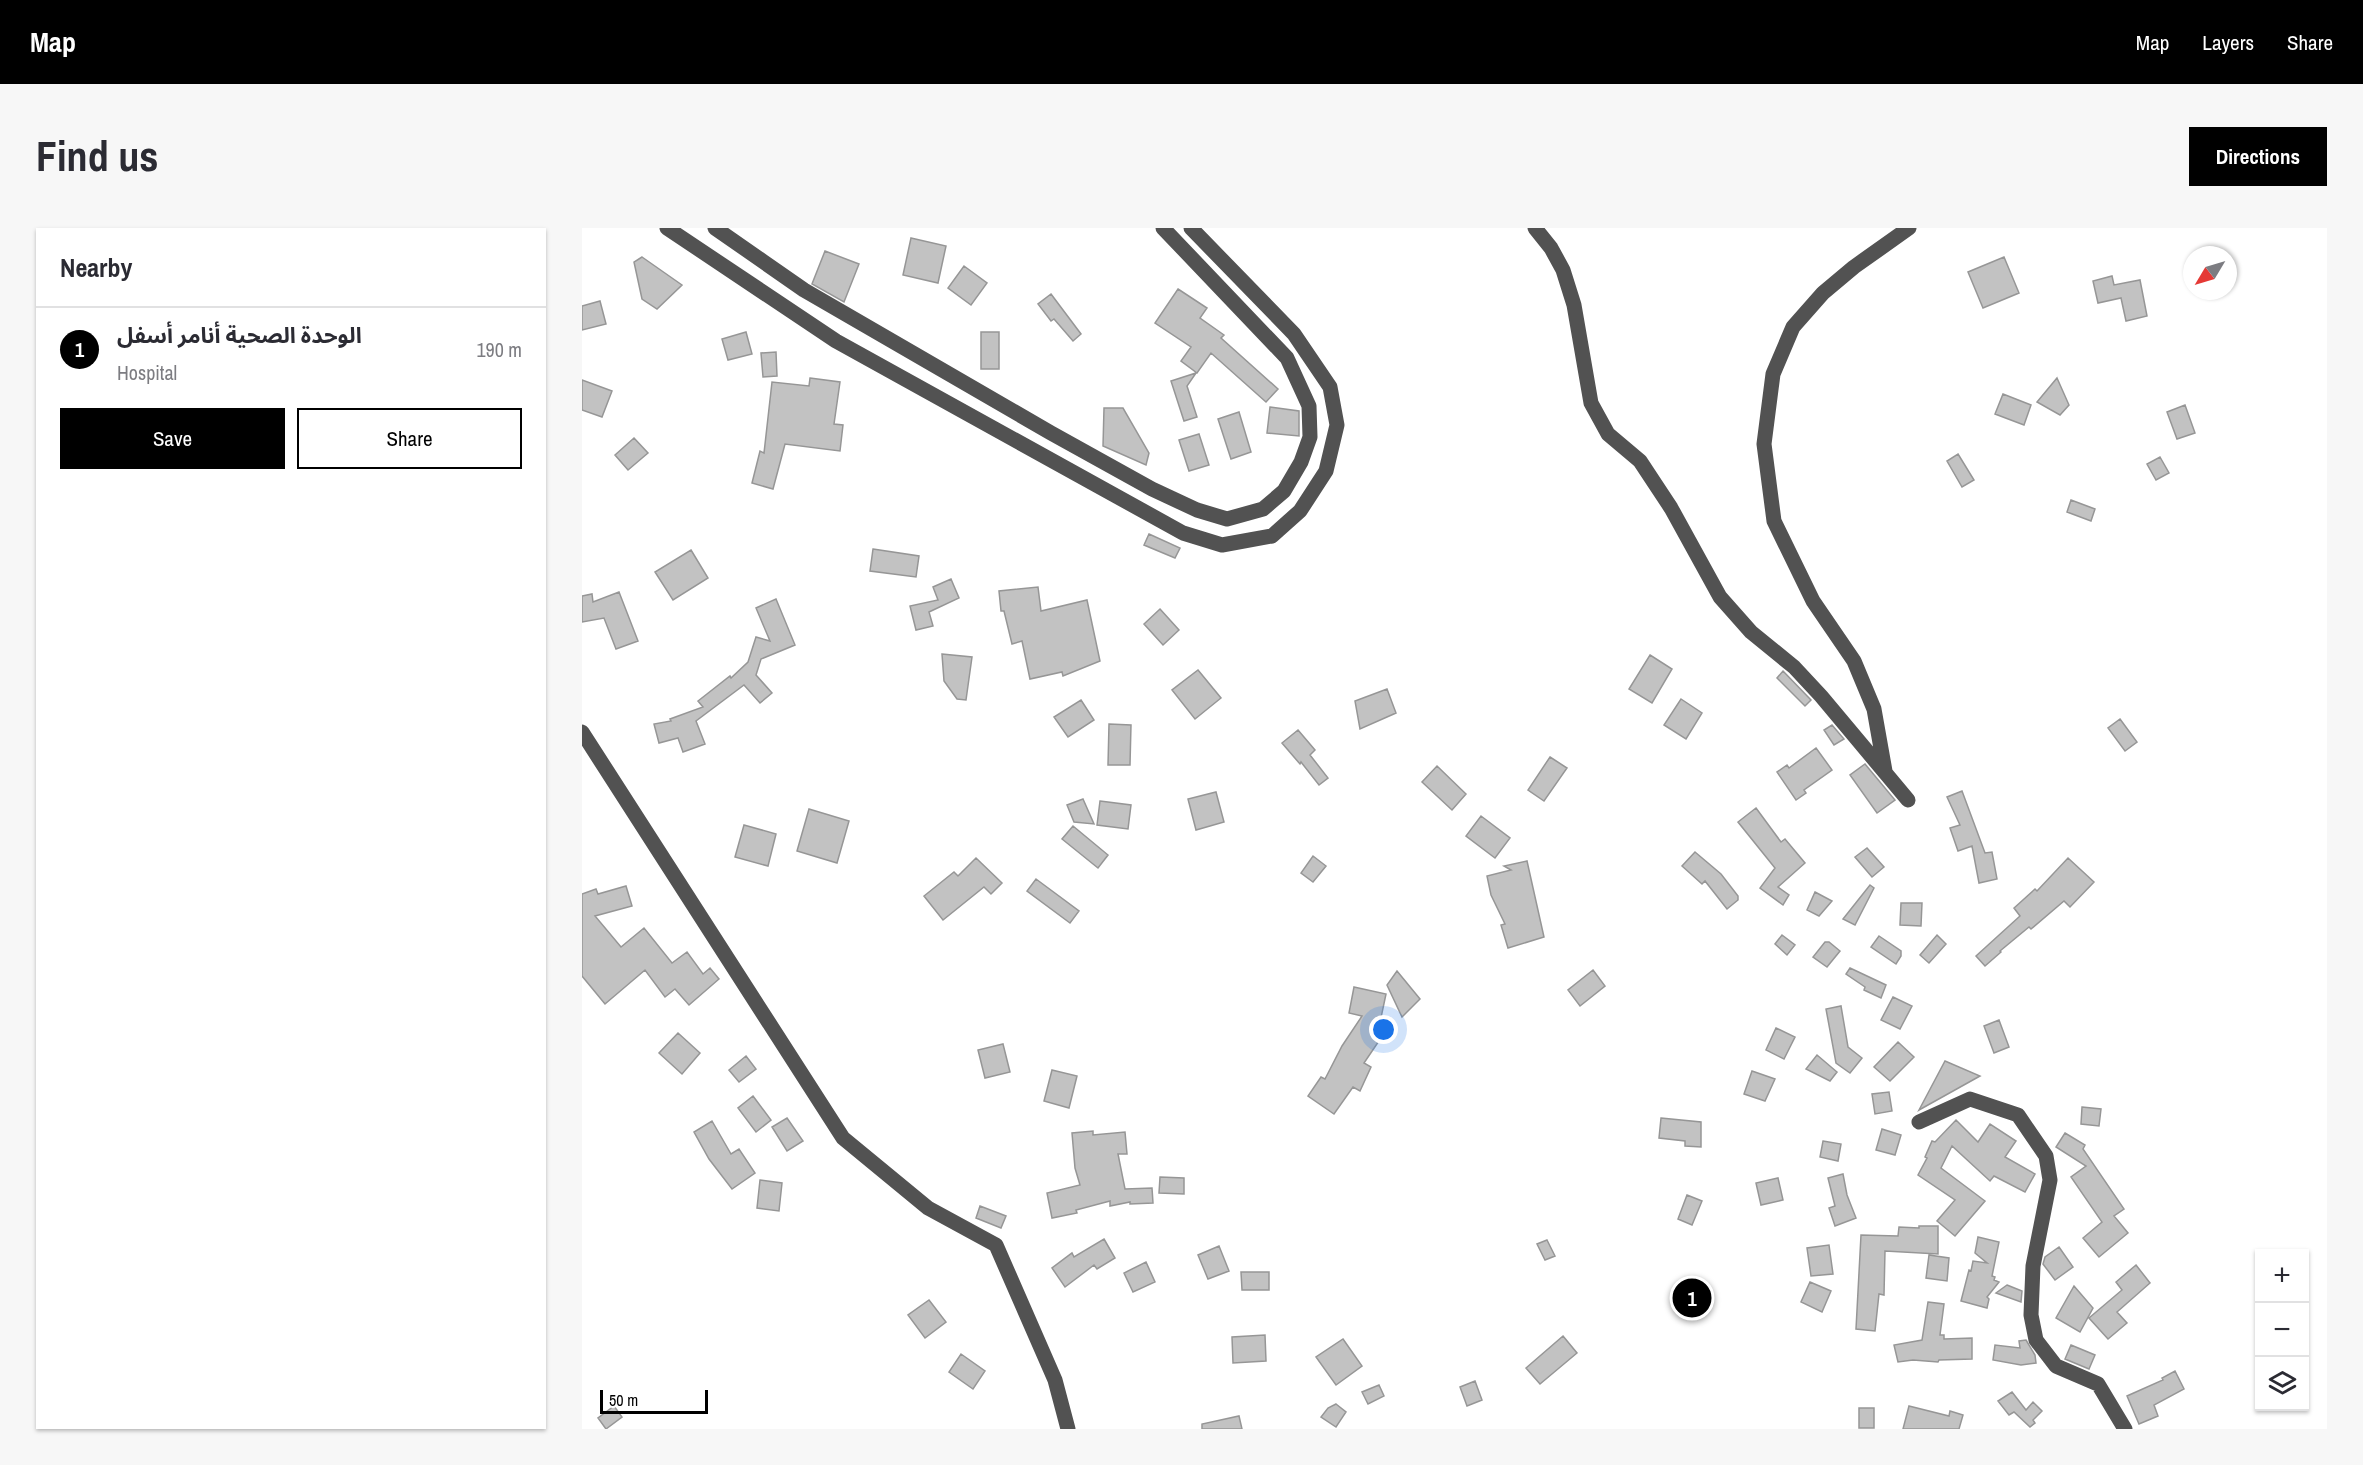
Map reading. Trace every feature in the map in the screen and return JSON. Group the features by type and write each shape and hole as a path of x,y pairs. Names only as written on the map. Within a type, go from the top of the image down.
{"street":[{"path":"667,228 836,342 1183,533 1222,545 1272,536 1300,511 1326,471 1337,425 1330,387 1294,334 1191,228"},
{"path":"715,228 804,290 1041,428 1152,489 1197,510 1227,519 1263,509 1284,491 1301,462 1310,437 1309,406 1287,358 1163,228"},
{"path":"1535,228 1551,248 1563,270 1574,305 1591,403 1608,434 1640,461 1671,508 1720,597 1751,632 1794,668 1821,696 1908,800"},
{"path":"1885,771 1875,709 1854,662 1813,601 1773,521 1764,444 1773,374 1793,327 1823,292 1909,228"},
{"path":"582,732 843,1138 928,1208 996,1245 1055,1380 1068,1429"},
{"path":"1919,1122 1970,1100 2019,1115 2046,1156 2050,1180 2033,1266 2031,1315 2036,1340 2056,1366 2098,1384 2125,1429"}],"building":[{"path":"911,238 946,246 938,283 903,275"},
{"path":"825,251 859,264 844,302 812,284"},
{"path":"642,257 682,285 657,309 642,299 634,262"},
{"path":"2004,257 2019,293 1983,308 1968,272"},
{"path":"964,266 987,283 971,305 948,288"},
{"path":"2112,276 2114,285 2140,280 2147,316 2126,321 2121,298 2098,303 2093,281"},
{"path":"1178,289 1207,308 1200,318 1224,335 1221,338 1278,389 1266,402 1211,353 1197,373 1181,361 1191,347 1155,323"},
{"path":"1051,294 1081,334 1073,341 1054,319 1051,321 1038,304"},
{"path":"600,301 606,324 582,330 582,306"},
{"path":"746,332 752,354 728,360 722,339"},
{"path":"981,332 999,332 999,369 981,369"},
{"path":"776,352 777,376 763,377 761,353"},
{"path":"1196,373 1187,386 1197,417 1184,421 1171,381"},
{"path":"810,378 840,382 834,424 843,425 840,451 785,444 773,489 752,483 760,451 764,453 772,382 809,386"},
{"path":"2057,378 2069,405 2060,415 2037,402"},
{"path":"582,380 612,391 602,417 582,410"},
{"path":"2003,394 2031,405 2024,425 1995,414"},
{"path":"2185,405 2195,433 2177,439 2167,412"},
{"path":"1270,407 1299,411 1299,436 1267,433"},
{"path":"1104,408 1123,408 1149,453 1146,465 1103,446"},
{"path":"1239,412 1251,452 1231,459 1218,419"},
{"path":"1199,434 1209,465 1189,471 1179,440"},
{"path":"634,438 648,453 628,470 615,455"},
{"path":"1958,454 1974,480 1962,487 1947,461"},
{"path":"2160,457 2169,473 2156,480 2147,464"},
{"path":"2071,500 2095,509 2091,521 2067,512"},
{"path":"1149,534 1180,548 1175,558 1144,545"},
{"path":"873,549 919,556 916,577 870,571"},
{"path":"691,550 708,578 673,600 655,572"},
{"path":"951,579 959,598 929,612 933,626 916,630 910,606 938,600 933,587"},
{"path":"1038,587 1041,611 1087,600 1100,661 1063,676 1062,672 1030,679 1022,641 1012,644 1004,611 1001,611 999,591"},
{"path":"619,592 638,641 616,649 604,618 582,622 582,596 592,594 593,602"},
{"path":"776,599 795,645 761,659 756,675 772,693 760,703 744,685 696,721 705,744 683,752 678,738 659,743 654,724 671,721 670,719 703,707 698,701 730,676 731,678 748,662 756,637 770,641 756,608"},
{"path":"1160,609 1179,630 1163,645 1144,624"},
{"path":"942,654 972,657 966,700 957,699 944,681"},
{"path":"1650,655 1672,669 1652,703 1629,689"},
{"path":"1198,670 1221,698 1195,719 1172,690"},
{"path":"1783,671 1811,700 1805,706 1777,678"},
{"path":"1387,689 1396,713 1360,729 1355,701"},
{"path":"1681,699 1702,713 1686,739 1664,725"},
{"path":"1081,700 1094,720 1068,737 1054,717"},
{"path":"2120,719 2137,742 2125,751 2108,728"},
{"path":"1109,724 1131,725 1130,765 1108,765"},
{"path":"1832,725 1844,739 1834,745 1824,730"},
{"path":"1298,730 1315,750 1310,755 1328,778 1319,785 1282,743"},
{"path":"1816,748 1832,770 1804,790 1806,793 1796,800 1777,772 1787,765 1789,768"},
{"path":"1550,757 1567,768 1544,801 1528,790"},
{"path":"1865,764 1895,800 1877,813 1850,775"},
{"path":"1437,766 1466,794 1452,810 1422,782"},
{"path":"1962,791 1985,853 1992,852 1997,879 1979,883 1972,846 1958,851 1950,828 1960,825 1947,797"},
{"path":"1216,792 1224,822 1196,830 1188,799"},
{"path":"1083,799 1094,824 1074,822 1067,805"},
{"path":"1100,801 1131,805 1128,829 1097,825"},
{"path":"1756,808 1781,842 1785,839 1805,863 1778,887 1789,895 1783,905 1760,888 1775,868 1738,822"},
{"path":"809,809 849,821 837,863 797,851"},
{"path":"1481,816 1510,838 1495,858 1466,836"},
{"path":"744,825 776,834 768,866 735,857"},
{"path":"1073,826 1108,855 1098,868 1062,839"},
{"path":"1867,848 1884,867 1872,877 1855,857"},
{"path":"1695,852 1721,874 1738,896 1738,900 1727,909 1705,881 1702,884 1682,866"},
{"path":"1313,856 1326,866 1313,882 1301,873"},
{"path":"976,858 1002,883 991,894 984,887 943,920 924,896 954,872 958,876"},
{"path":"2068,858 2094,882 2070,907 2064,901 2031,929 2029,927 1985,966 1976,956 2020,916 2014,908 2035,889 2037,891"},
{"path":"1527,861 1544,937 1508,948 1501,925 1505,924 1491,895 1487,876 1511,870 1504,866"},
{"path":"1036,879 1079,911 1070,923 1027,891"},
{"path":"1870,885 1874,888 1855,925 1843,919"},
{"path":"626,886 632,906 595,916 621,947 644,928 672,963 687,952 703,974 710,968 719,979 689,1005 675,989 665,997 645,970 605,1004 582,976 582,894 596,889 598,894"},
{"path":"1815,892 1832,901 1819,916 1807,910"},
{"path":"1901,903 1922,903 1921,926 1900,925"},
{"path":"1782,935 1795,945 1787,955 1775,944"},
{"path":"1937,935 1946,944 1929,963 1920,955"},
{"path":"1879,936 1901,951 1896,964 1871,947"},
{"path":"1825,942 1829,942 1840,951 1827,967 1813,957"},
{"path":"1850,968 1886,985 1881,998 1864,990 1865,987 1846,974"},
{"path":"1593,970 1605,986 1580,1006 1568,990"},
{"path":"1397,971 1420,999 1402,1017 1387,985"},
{"path":"1354,987 1386,994 1378,1032 1383,1035 1364,1063 1371,1067 1360,1091 1353,1087 1334,1114 1308,1096 1321,1077 1325,1079 1342,1046 1362,1016 1349,1013"},
{"path":"1893,997 1912,1006 1900,1029 1881,1020"},
{"path":"1841,1006 1848,1047 1862,1058 1850,1073 1836,1063 1826,1009"},
{"path":"1999,1020 2009,1047 1994,1053 1984,1026"},
{"path":"1776,1028 1795,1037 1784,1059 1766,1050"},
{"path":"678,1033 700,1053 682,1074 659,1053"},
{"path":"1898,1042 1914,1057 1890,1081 1874,1067"},
{"path":"1003,1044 1010,1072 985,1078 978,1050"},
{"path":"1817,1055 1837,1072 1830,1081 1806,1069"},
{"path":"746,1056 756,1069 739,1082 729,1070"},
{"path":"1945,1061 1980,1076 1919,1110"},
{"path":"1052,1070 1077,1076 1069,1108 1044,1101"},
{"path":"1752,1071 1775,1079 1765,1101 1744,1094"},
{"path":"1889,1092 1892,1111 1875,1114 1872,1094"},
{"path":"753,1096 771,1120 756,1132 738,1108"},
{"path":"2082,1107 2101,1109 2099,1126 2081,1124"},
{"path":"787,1118 803,1141 787,1151 772,1127"},
{"path":"1661,1118 1701,1122 1701,1147 1685,1146 1685,1141 1659,1138"},
{"path":"1956,1120 1978,1142 1990,1124 2016,1141 2005,1157 2035,1174 2025,1192 1994,1176 1990,1181 1952,1146 1941,1168 1985,1201 1955,1236 1937,1221 1955,1200 1918,1175 1927,1158 1925,1157 1932,1141 1935,1142"},
{"path":"712,1121 731,1154 739,1149 755,1173 732,1189 709,1159 694,1132"},
{"path":"1882,1129 1901,1135 1895,1155 1876,1150"},
{"path":"1093,1131 1093,1135 1125,1132 1127,1154 1118,1154 1125,1189 1152,1188 1153,1203 1130,1204 1130,1202 1110,1206 1110,1201 1076,1210 1077,1213 1052,1218 1047,1193 1080,1185 1075,1168 1072,1133"},
{"path":"2065,1133 2085,1145 2083,1149 2124,1209 2114,1216 2128,1233 2099,1257 2083,1238 2102,1222 2071,1177 2086,1166 2056,1147"},
{"path":"1823,1141 1841,1144 1838,1161 1820,1157"},
{"path":"1843,1174 1847,1195 1856,1218 1835,1226 1829,1208 1835,1206 1828,1178"},
{"path":"1160,1177 1184,1178 1184,1194 1159,1193"},
{"path":"1778,1178 1783,1200 1761,1205 1756,1183"},
{"path":"760,1180 782,1183 779,1211 757,1208"},
{"path":"1687,1195 1702,1201 1692,1225 1678,1219"},
{"path":"980,1206 1006,1216 1001,1228 976,1218"},
{"path":"1919,1226 1938,1226 1938,1254 1885,1251 1884,1295 1879,1294 1875,1331 1856,1329 1861,1235 1898,1236 1899,1227 1919,1228"},
{"path":"1978,1237 1999,1242 1992,1276 1999,1282 1987,1297 1989,1299 1987,1308 1961,1301 1973,1261 1987,1263 1975,1253"},
{"path":"1104,1239 1115,1258 1097,1269 1094,1265 1065,1287 1052,1268 1072,1253 1074,1257"},
{"path":"1547,1240 1555,1256 1545,1260 1537,1244"},
{"path":"1829,1245 1833,1274 1811,1276 1807,1248"},
{"path":"1219,1246 1229,1271 1208,1279 1198,1255"},
{"path":"2059,1247 2073,1267 2055,1280 2043,1264 2045,1257"},
{"path":"1929,1255 1949,1258 1947,1281 1926,1278"},
{"path":"1146,1262 1155,1282 1133,1292 1124,1273"},
{"path":"2136,1265 2150,1283 2117,1312 2127,1323 2108,1339 2089,1318 2122,1290 2116,1282"},
{"path":"1241,1272 1269,1272 1269,1290 1242,1290"},
{"path":"1810,1282 1831,1291 1822,1312 1801,1302"},
{"path":"2007,1285 2022,1291 2021,1302 1996,1293"},
{"path":"2074,1286 2093,1308 2080,1332 2056,1318"},
{"path":"929,1300 946,1322 925,1338 908,1315"},
{"path":"1928,1302 1944,1304 1940,1335 1944,1335 1944,1339 1972,1338 1972,1359 1898,1362 1894,1345 1922,1340"},
{"path":"1265,1335 1266,1361 1233,1363 1232,1337"},
{"path":"1563,1336 1577,1353 1540,1384 1526,1368"},
{"path":"1343,1339 1362,1366 1336,1385 1316,1357"},
{"path":"2026,1340 2035,1355 2036,1363 2021,1365 1993,1360 1995,1345 2020,1348 2019,1341"},
{"path":"2071,1345 2095,1355 2089,1369 2065,1359"},
{"path":"961,1354 985,1371 973,1389 949,1372"},
{"path":"2175,1371 2184,1389 2154,1405 2158,1416 2139,1424 2127,1396 2163,1380 2162,1378"},
{"path":"1475,1381 1482,1400 1467,1406 1460,1387"},
{"path":"1379,1385 1384,1396 1368,1404 1362,1392"},
{"path":"2012,1392 2026,1410 2033,1402 2042,1411 2030,1427 2014,1412 2009,1415 1998,1401"},
{"path":"1336,1404 1346,1412 1336,1427 1321,1417 1328,1408"},
{"path":"614,1406 622,1417 606,1429 598,1418"},
{"path":"1909,1406 1949,1416 1950,1411 1963,1415 1959,1429 1903,1429"},
{"path":"1859,1408 1874,1408 1874,1428 1859,1428"},
{"path":"1239,1416 1242,1429 1202,1429 1202,1424"}],"place":[{"name":"الوحدة الصحية أنامر أسفل","path":"1692,1298"}]}
